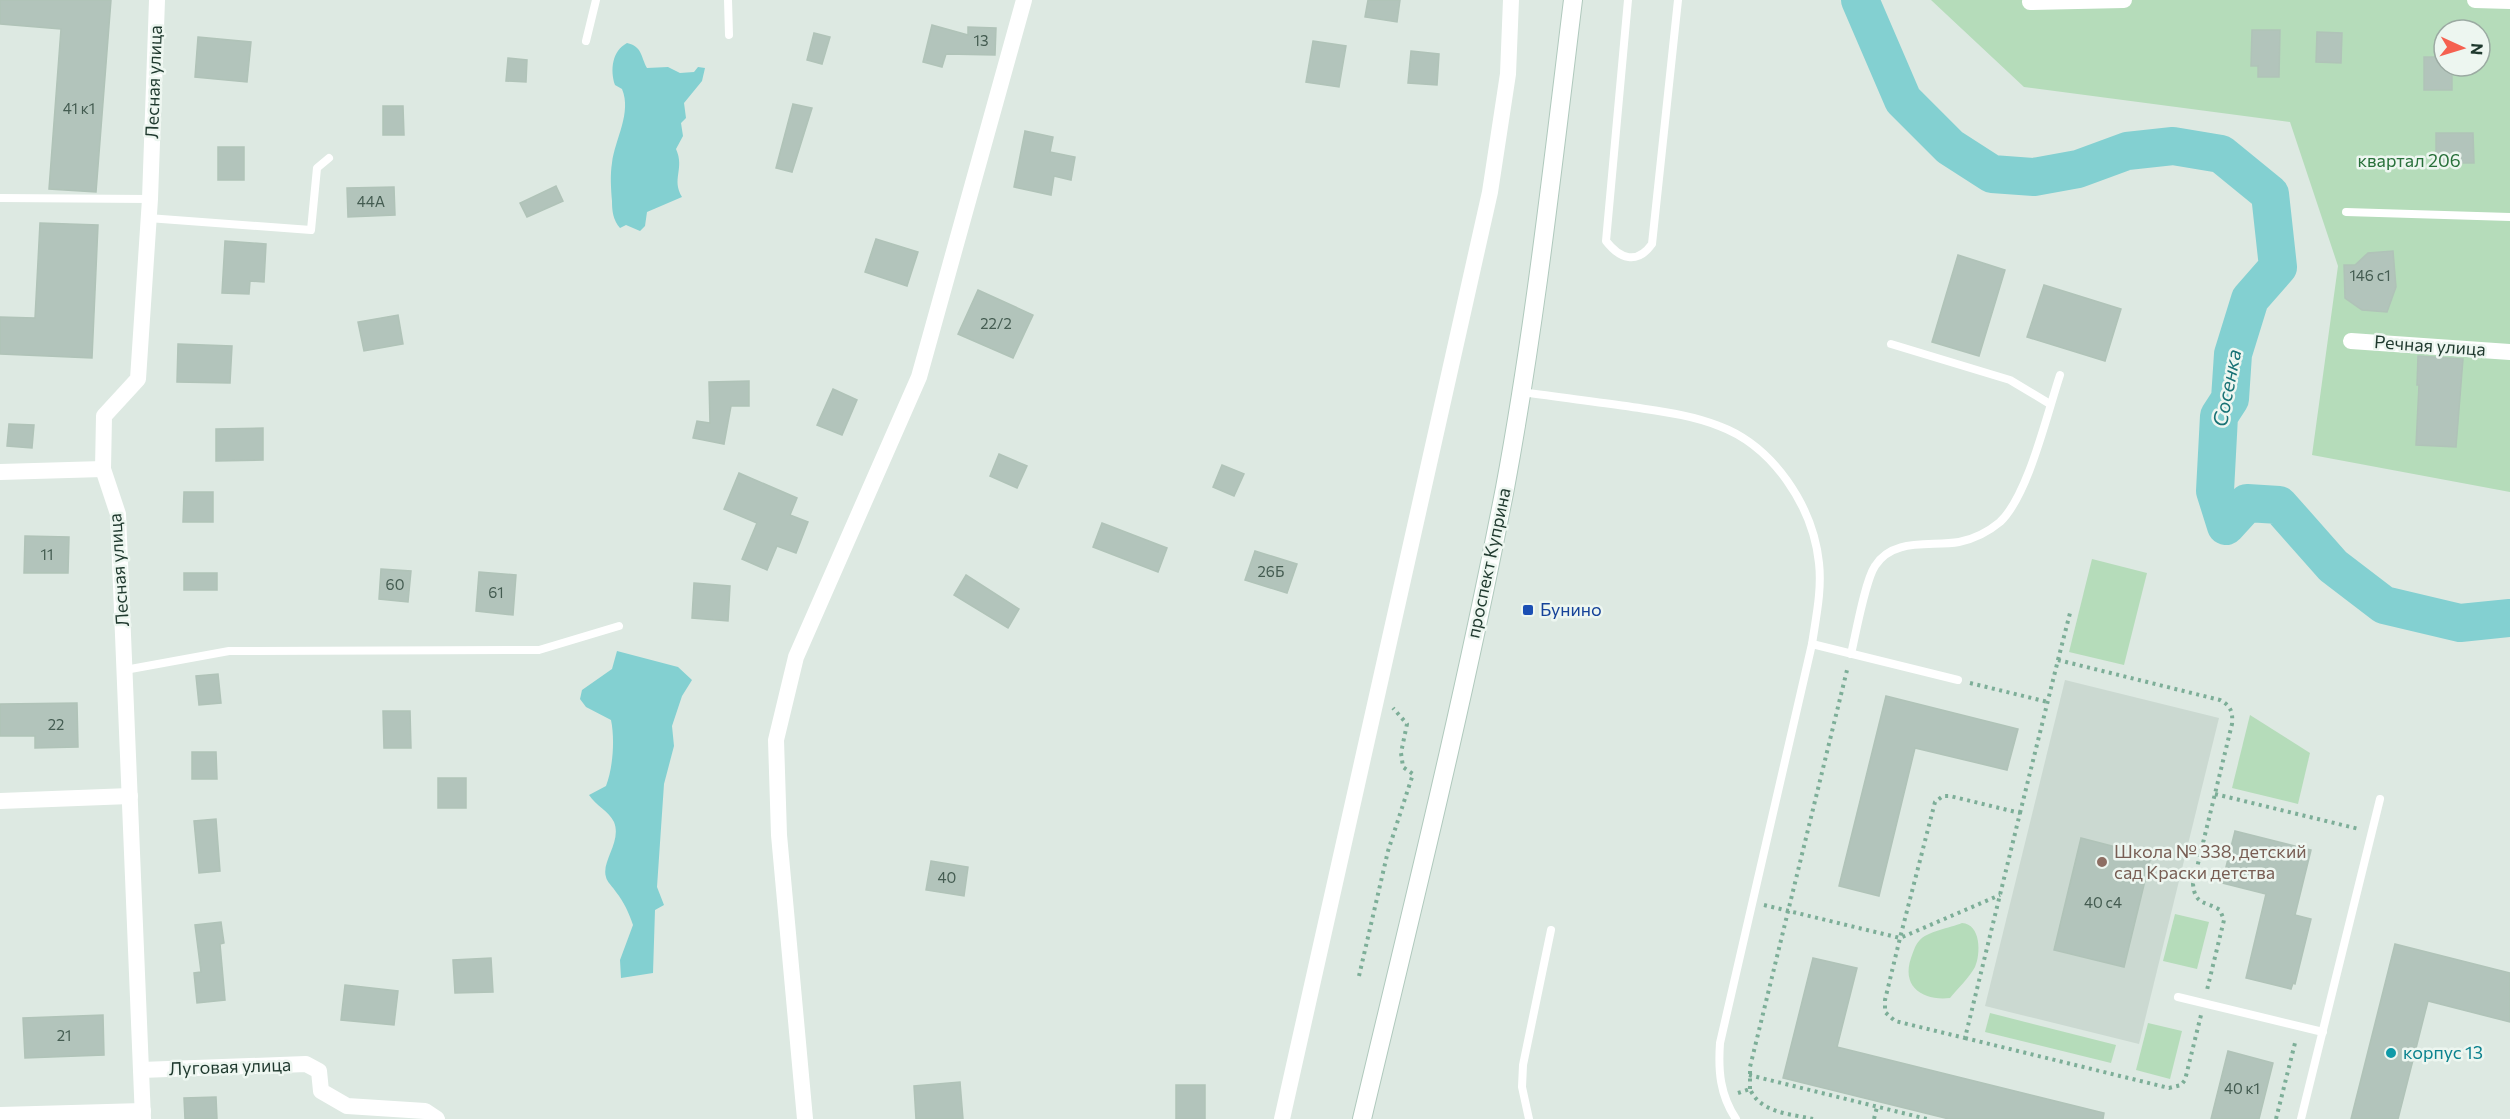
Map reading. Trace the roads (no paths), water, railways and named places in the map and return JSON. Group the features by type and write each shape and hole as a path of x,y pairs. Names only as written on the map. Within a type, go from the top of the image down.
{"main road":[{"name":"проспект Куприна","path":"1362,1119 1442,781 1502,500 1522,392 1573,0"}],"street":[{"name":"Лесная улица","path":"143,1115 118,514 103,469 104,416 138,379 150,199 157,0"},
{"path":"805,1119 779,835 776,740 796,657 919,377 1024,0"},
{"path":"1282,1119 1490,192 1508,74 1511,0"},
{"path":"2030,2 2124,0"},
{"path":"2475,0 2510,1"},
{"name":"Речная улица","path":"2351,341 2510,352"},
{"path":"0,472 103,469"},
{"path":"0,801 130,796"},
{"name":"Луговая улица","path":"141,1070 306,1064 319,1071 321,1091 347,1106 425,1112 437,1119"},
{"path":"0,1115 143,1115"}],"lane":[{"path":"586,41 596,0"},
{"path":"728,0 729,35"},
{"path":"1628,0 1606,241 1615,253 1631,258 1639,256 1652,244 1678,0"},
{"path":"148,218 311,230 317,168 329,158"},
{"path":"0,198 150,199"},
{"path":"2346,212 2510,218"},
{"path":"1891,344 2010,380 2050,404"},
{"path":"1851,654 1875,566 1893,549 1903,546 1958,542 1973,538 1999,522 2019,497 2060,375"},
{"path":"1522,392 1681,414 1721,426 1746,440 1765,455 1796,492 1814,533 1820,583 1812,644 1720,1043 1718,1067 1724,1097 1736,1119"},
{"path":"125,670 229,651 539,650 619,626"},
{"path":"1812,644 1958,680"},
{"path":"2301,1119 2380,799"},
{"path":"1529,1119 1522,1087 1523,1065 1551,930"},
{"path":"2178,997 2323,1032"}],"water":[{"path":"627,43 638,49 647,68 668,67 680,73 694,72 698,67 705,68 702,81 684,103 686,118 681,123 683,136 676,149 679,162 678,185 682,197 647,212 645,226 640,231 626,225 620,228 614,219 612,208 611,168 625,107 622,89 615,85 613,67 615,56"},
{"path":"617,651 678,667 692,680 682,696 672,726 674,746 664,784 657,887 664,905 655,910 653,973 621,978 620,960 633,925 624,904 606,877 606,864 614,844 616,829 614,822 589,795 606,786 612,762 611,720 586,707 580,699 582,690 612,669"}],"waterway":[{"name":"Сосенка","path":"1860,0 1903,100 1950,147 1992,174 2034,177 2078,169 2127,151 2173,146 2221,154 2270,194 2278,267 2250,299 2233,354 2230,399 2219,416 2215,491 2226,526 2247,503 2279,505 2333,566 2384,605 2460,623 2510,618"}],"place":[{"name":"Бунино","path":"1528,610"},
{"name":"Школа № 338, детский сад Краски детства","path":"2102,862"},
{"name":"корпус 13","path":"2391,1053"}],"park label":[{"name":"квартал 206","path":"2409,161"}]}
